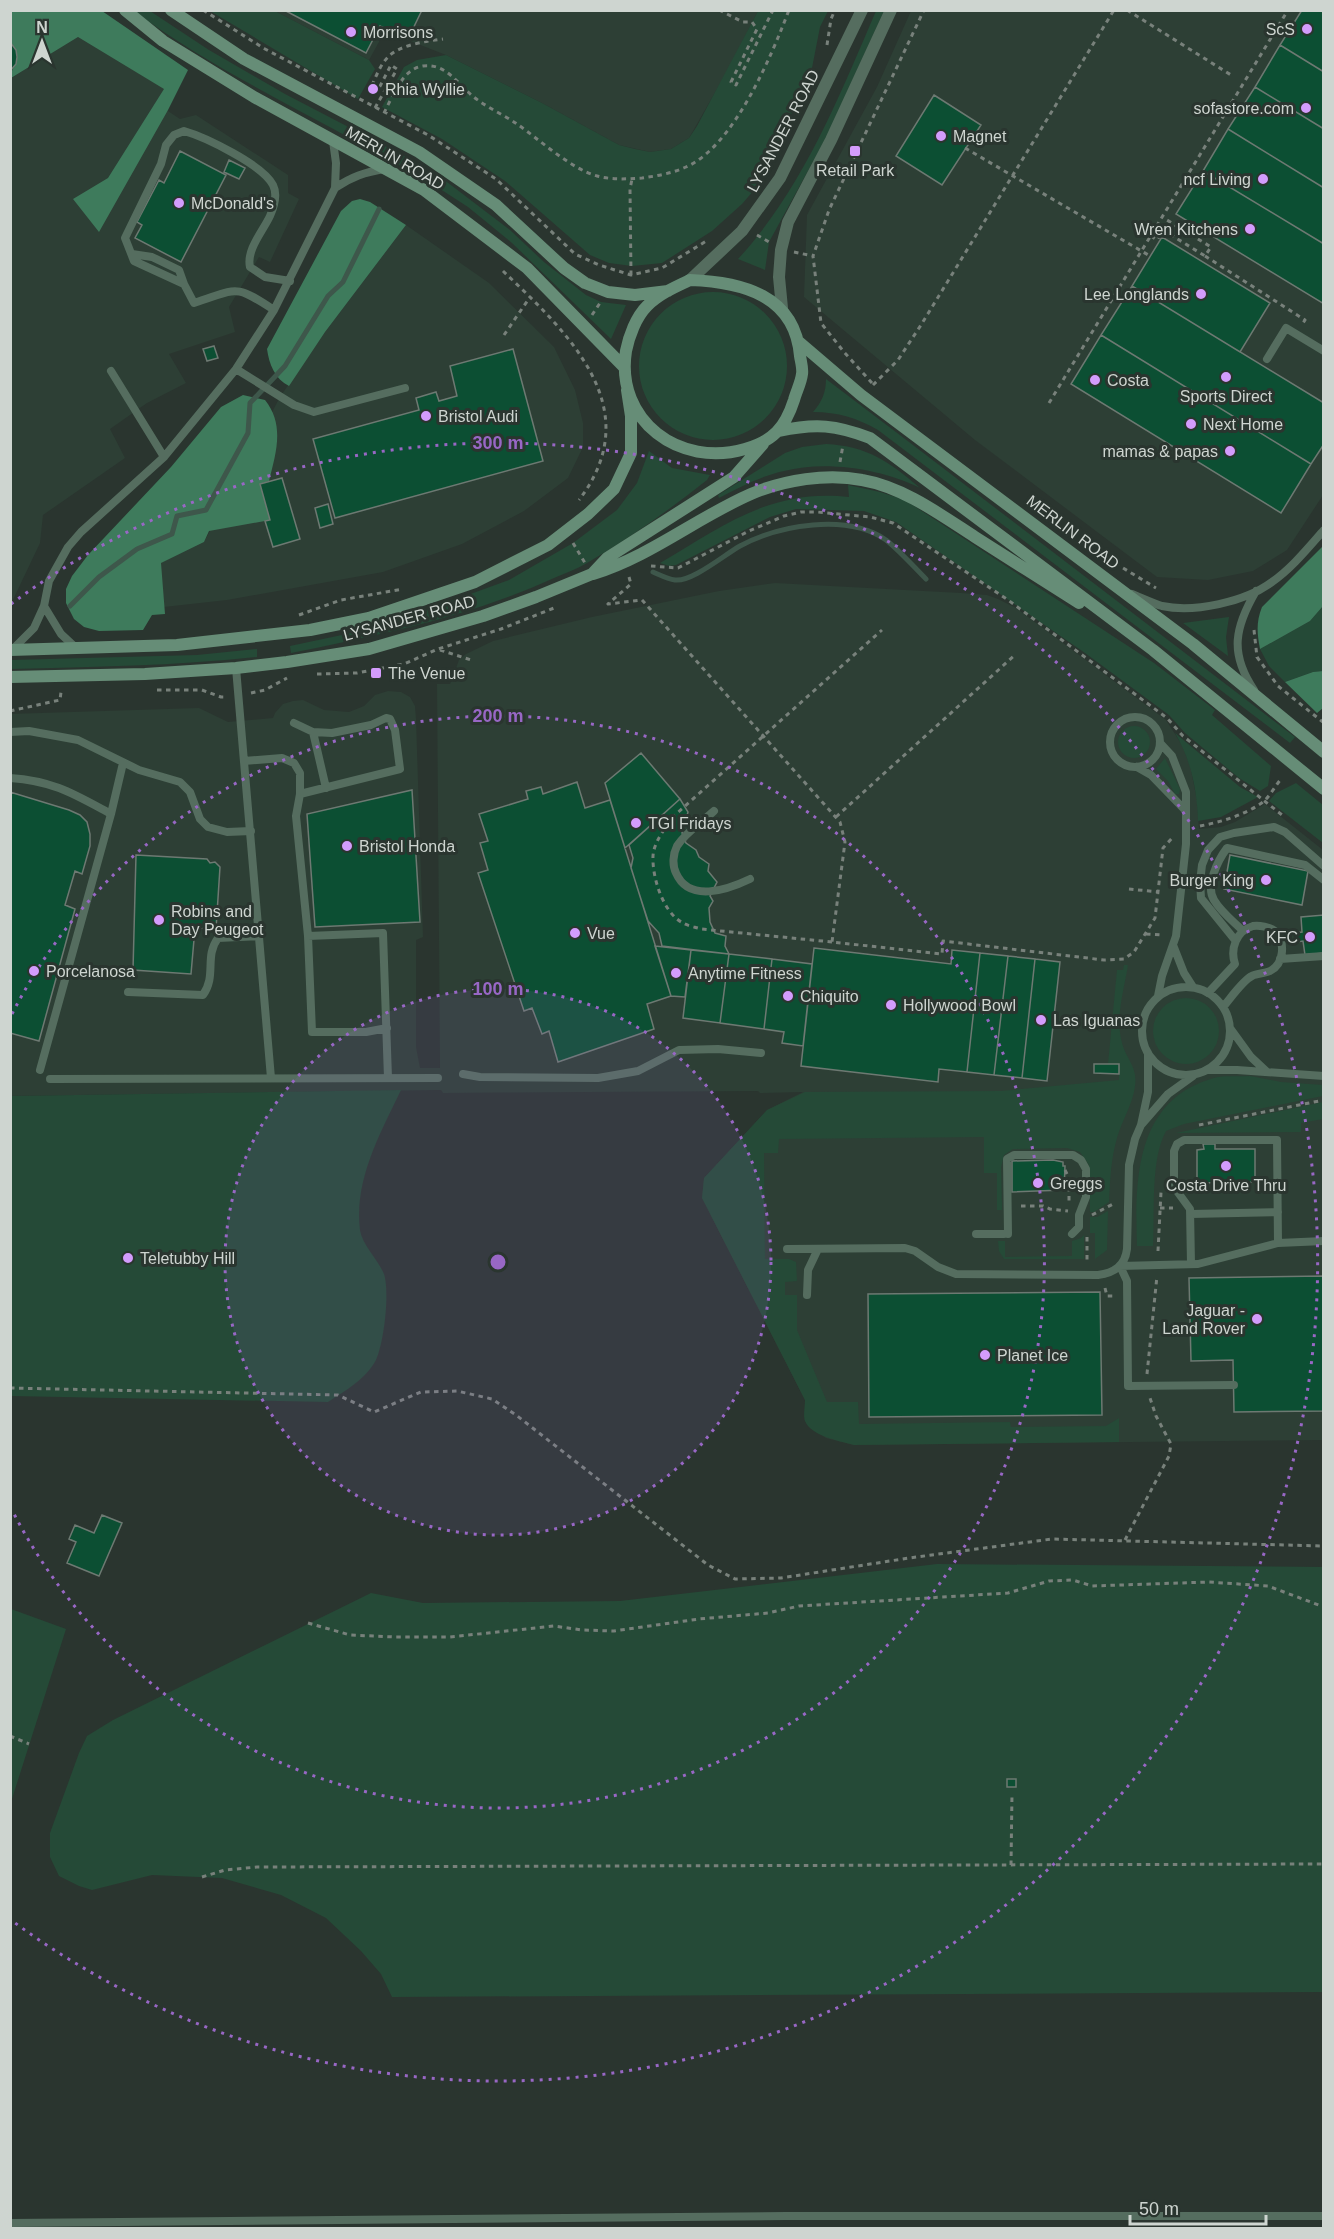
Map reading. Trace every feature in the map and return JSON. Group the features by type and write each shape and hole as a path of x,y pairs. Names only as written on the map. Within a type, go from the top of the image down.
{"street":[{"name":"MERLIN ROAD","path":"125,10 163,41 254,97 424,190 527,268 624,367"},
{"name":"MERLIN ROAD","path":"171,10 244,59 419,152 496,205 564,268 585,283 608,292 635,295 668,291"},
{"name":"LYSANDER ROAD","path":"690,280 745,227 780,178 862,10"},
{"path":"782,308 754,291 721,281 690,280 668,291 646,307 628,337 624,367 627,390 637,412 663,440 692,452 707,454 738,451 763,444 779,431 791,409 802,374 799,342 782,308 779,277 781,250 789,222 836,130 891,10"},
{"name":"MERLIN ROAD","path":"799,342 861,395 1193,644 1323,752"},
{"name":"LYSANDER ROAD","path":"11,650 177,645 310,630 369,618 476,582 548,545 588,514 614,489 631,453 631,416 627,390"},
{"path":"779,431 799,427 838,427 870,438 1153,650 1323,789"},
{"name":"LYSANDER ROAD","path":"10,677 145,674 287,662 369,649 483,616 592,574 607,558 734,477 763,444"},
{"path":"592,574 621,565 752,494 775,486 814,478 862,480 888,488 934,510 1153,650"}],"lane":[{"path":"274,310 243,291 229,290 194,303 179,270 152,256 132,254 124,238 161,164 166,145 174,135 184,131 201,135 232,151 265,176 274,186 276,198 271,214 248,258 250,267 264,277 290,280"},
{"path":"11,650 34,627 44,606 49,581 68,547 81,532 164,457 237,369 274,310 334,188 336,163 333,141"},
{"path":"334,188 364,172 385,169"},
{"path":"1267,359 1286,328 1323,351"},
{"path":"237,369 294,405 314,412 405,388"},
{"path":"111,371 164,457"},
{"path":"1120,589 1161,605 1182,609 1216,604 1246,596 1271,584 1299,559 1323,530"},
{"path":"1256,591 1239,625 1239,658 1249,682 1261,700"},
{"path":"44,606 61,634 75,648"},
{"path":"237,668 271,1078"},
{"path":"1137,767 1150,762 1159,750 1160,743 1157,729 1147,720 1132,717 1118,724 1110,738 1113,753 1124,764 1137,767 1158,781 1184,809"},
{"path":"294,723 313,732 333,734 371,725 386,718 390,719 395,729 400,769 300,794"},
{"path":"10,732 29,731 78,740 123,763 186,786 201,819 208,827 227,832 251,831"},
{"path":"313,732 326,788"},
{"path":"1158,996 1162,976 1173,945 1186,844 1184,809 1186,792 1172,756 1160,743"},
{"path":"244,761 282,758 294,763 300,773 300,794 296,816 308,936 312,1032 366,1032 387,1028"},
{"path":"40,1070 123,763"},
{"path":"10,778 56,785 111,814"},
{"path":"714,811 676,848 673,859 680,881 700,892 720,890 750,879"},
{"path":"1235,940 1201,898 1202,865 1208,850 1220,837 1274,827 1285,832 1323,866"},
{"path":"1243,931 1213,899 1215,866 1227,849 1305,865 1323,880"},
{"path":"1208,993 1235,964 1233,951 1235,940 1243,931 1254,926 1272,929 1280,938 1282,949 1279,964 1271,970 1252,975 1223,1007"},
{"path":"308,936 383,933 388,1078"},
{"path":"128,992 203,995 211,984 211,948 219,938 259,936"},
{"path":"1173,945 1184,973 1193,987"},
{"path":"1280,959 1323,956"},
{"path":"787,1249 911,1249 938,1267 963,1274 1098,1275 1114,1271 1124,1261 1127,1249 1129,1165 1141,1125 1149,1083 1148,1053 1141,1033 1143,1019 1149,1006 1158,996 1181,987 1193,987 1208,993 1223,1007 1230,1028 1251,1057 1267,1072"},
{"path":"1141,1125 1168,1094 1218,1062 1230,1039 1230,1028"},
{"path":"463,1074 480,1077 598,1078 638,1071 679,1050 718,1048 761,1053"},
{"path":"1148,1053 1161,1068 1170,1073 1196,1074"},
{"path":"1207,1070 1323,1076"},
{"path":"50,1079 438,1078"},
{"path":"1191,1264 1190,1209 1174,1187 1174,1151 1176,1144 1184,1140 1277,1140 1278,1243"},
{"path":"976,1234 1006,1234 1007,1159 1014,1155 1073,1155 1084,1164 1086,1188 1085,1202 1079,1215 1079,1227 1072,1234"},
{"path":"1191,1214 1278,1212"},
{"path":"1120,1266 1191,1264 1224,1258 1278,1243 1323,1240"},
{"path":"807,1295 808,1270 818,1249"},
{"path":"1120,1266 1127,1281 1128,1386 1233,1385"},
{"path":"10,2223 774,2216 1323,2216"}],"path":[{"path":"203,10 265,49 428,135 496,179 575,254 599,265 631,275 662,268 717,234"},
{"path":"719,10 743,22 752,22 757,29 730,82 736,85 773,10"},
{"path":"384,113 402,80 411,70 423,66 436,66 448,71 456,82 477,100 514,122 573,165 596,176 616,179 657,176 687,167 707,153 729,132 765,65 789,10"},
{"path":"831,19 835,10"},
{"path":"878,389 821,323 813,256 829,210 924,10"},
{"path":"878,381 898,360 912,340 1114,10"},
{"path":"1127,10 1231,75"},
{"path":"1049,403 1288,10"},
{"path":"375,108 397,69 391,65 378,90 371,87 388,57 393,52 422,42 442,39"},
{"path":"965,148 1150,256"},
{"path":"631,275 630,189 632,178"},
{"path":"1162,217 1211,247 1205,256"},
{"path":"745,227 781,250 813,256"},
{"path":"1150,236 1157,240 1163,230 1305,320 1296,334"},
{"path":"498,266 573,342 604,404 607,428 605,450 600,468 578,502"},
{"path":"504,335 540,282"},
{"path":"644,568 651,565 678,568 750,531 784,516 801,512 870,517 893,523 1008,600 1167,718 1183,736 1290,821"},
{"path":"565,531 592,574"},
{"path":"1096,551 1156,588"},
{"path":"636,572 628,575 631,584 608,603 642,600 840,822 846,842 832,942"},
{"path":"294,617 341,600 409,588"},
{"path":"315,674 357,673 404,664 438,649 501,629 560,605"},
{"path":"1239,625 1254,628 1257,657 1278,686 1323,723"},
{"path":"882,630 675,815 661,835 653,855 656,884 664,902 681,922 701,929 942,954 943,941 1088,957"},
{"path":"438,649 471,660"},
{"path":"836,817 1016,654"},
{"path":"153,690 202,690 221,697 239,696 266,690 289,677"},
{"path":"10,711 60,700 61,692 51,692"},
{"path":"1129,889 1159,892"},
{"path":"1194,1126 1323,1100"},
{"path":"1065,1170 1069,1178 1069,1212"},
{"path":"1125,1541 1169,1456 1171,1444 1156,1416 1146,1386 1158,1266 1161,1186"},
{"path":"1087,1215 1094,1215 1113,1204"},
{"path":"1020,1215 1019,1206 1064,1209 1075,1215"},
{"path":"1097,1288 1107,1288"},
{"path":"1100,1292 1107,1288"},
{"path":"1107,1288 1107,1296 1118,1296"},
{"path":"10,1388 338,1395 374,1412 421,1392 457,1391 492,1399 516,1415 690,1552 708,1565 735,1579 781,1578 1052,1539 1323,1546"},
{"path":"308,1623 350,1635 395,1637 450,1637 554,1626 614,1631 799,1606 1008,1593 1049,1581 1073,1580 1092,1586 1209,1582 1268,1586 1323,1607"},
{"path":"10,1737 29,1744"},
{"path":"1011,1865 1012,1793"},
{"path":"202,1877 225,1870 257,1867 1323,1864"}],"shaded area":[{"path":"275,11 758,11 689,138 671,149 650,152 619,145 446,55 385,31 369,60"},
{"path":"911,11 1323,11 1323,495 1287,550 1253,571 1208,580 1157,577 975,440 804,297 807,215 877,87"},
{"path":"78,37 165,89 156,103 180,119 196,115 288,175 288,193 299,199 270,262 259,257 229,307 235,332 169,354 186,383 147,403 110,429 125,458 43,515 40,543 11,604 11,78"},
{"name":"Bristol Audi","path":"406,225 489,283 554,347 575,390 583,423 583,447 568,478 524,511 462,544 383,572 227,600 164,607 160,563 204,542 280,397 325,332"},
{"path":"775,583 961,593 987,595 998,599 1016,608 1166,720 1182,745 1190,765 1197,800 1199,829 1221,827 1235,822 1265,804 1323,850 1323,1440 854,1445 826,1438 811,1428 805,1421 805,1400 702,1198 704,1178 767,1110 803,1092 443,1093 441,1090 11,1096 10,714 199,708 228,722 273,718 283,704 293,701 303,700 324,710 349,712 364,706 375,695 388,691 401,692 410,697 415,706 416,719 423,937 416,940 416,1047 420,1068 440,1068 437,684 450,684 459,660 466,654 493,641 592,617 719,591"}],"green space":[{"path":"11,10 102,11 188,70 99,232 73,199 108,178 164,89 78,37 11,78 17,55 10,38"},
{"path":"134,11 150,11 209,50 285,94 410,159 404,168 233,74"},
{"path":"210,11 275,11 369,60 375,69 358,99"},
{"path":"758,11 828,11 820,27 812,68 761,182 742,204 712,231 662,263 632,266 609,263 590,255 505,181 442,139 382,107 404,67 417,60 446,55 619,145 650,152 671,149 689,138 697,126"},
{"path":"876,11 884,11 826,138 769,242 765,270 738,259 782,202 818,141"},
{"path":"439,176 510,230 544,262 586,295 601,302 626,305 611,339 512,243 468,207 434,185"},
{"path":"360,199 370,202 406,225 325,332 289,386 274,370 267,349 341,211 352,201"},
{"path":"713,292 741,298 765,314 781,338 787,366 781,394 765,418 741,434 713,440 685,434 661,418 645,394 639,366 645,338 661,314 685,298"},
{"path":"826,379 1295,737 1290,743 878,430 847,416 813,412 823,397"},
{"path":"243,395 265,400 275,419 277,439 274,460 269,481 260,484 270,520 209,531 204,542 161,563 165,614 152,615 143,630 99,631 84,627 74,619 66,603 66,589 72,576 88,555 171,467 221,407"},
{"path":"826,444 854,448 877,457 920,488 871,471 818,466 767,476 719,498 718,495 785,453 802,447"},
{"path":"649,451 672,468 710,475 707,480 664,513 587,563 523,591 458,614 291,653 290,646 399,620 509,580 573,543 617,510 637,483"},
{"path":"848,485 905,500 1154,663 1215,710 1212,715 1271,766 1268,786 1260,791 1239,778 1185,733 1169,715 1085,653 896,522 864,511 796,509 770,517 676,565 669,566 660,563 727,523 749,513 796,498 849,497"},
{"path":"1323,546 1323,606 1310,621 1260,649 1258,628 1262,607"},
{"path":"1323,606 1323,671 1313,672 1285,682 1269,666 1260,649 1310,621"},
{"path":"1229,617 1226,637 1228,656 1183,623"},
{"path":"257,649 257,657 226,660 134,666 11,669 11,660 197,655"},
{"path":"1323,671 1323,708 1317,713 1285,682 1313,672"},
{"path":"1134,726 1145,731 1150,742 1145,753 1134,758 1123,753 1118,742 1123,731"},
{"path":"1175,733 1240,787 1258,797 1221,817 1198,821 1192,776 1181,743"},
{"path":"1165,758 1180,789 1179,794 1175,794 1168,781 1156,769"},
{"path":"1296,783 1323,805 1323,843 1269,801 1276,793"},
{"path":"1124,965 1128,965 1119,1024 1124,1049 1135,1074 1135,1086 1115,1146 1109,1202 1094,1212 1090,1212 1089,1165 1080,1152 1067,1148 1013,1149 1004,1155 1001,1167 1002,1210 997,1210 997,1173 984,1173 984,1137 779,1139 778,1153 764,1153 765,1259 789,1259 796,1262 797,1281 785,1282 785,1295 797,1295 797,1330 827,1402 858,1402 859,1424 1010,1422 1011,1427 1106,1426 1119,1418 1119,1442 854,1445 813,1431 804,1419 805,1400 702,1198 704,1178 767,1110 805,1092 1001,1091 1119,1080 1119,1064 1108,1064 1117,970 1123,970"},
{"path":"1192,998 1210,1007 1217,1018 1219,1031 1217,1044 1210,1055 1199,1062 1180,1064 1162,1055 1155,1044 1153,1025 1162,1007 1173,1000"},
{"path":"1250,1076 1281,1082 1323,1085 1323,1096 1184,1124 1166,1131 1155,1171 1153,1246 1137,1246 1136,1220 1140,1169 1145,1145 1154,1123 1168,1104 1188,1089 1218,1077"},
{"path":"401,1090 370,1158 361,1193 359,1211 361,1236 384,1274 386,1305 376,1360 355,1384 328,1402 11,1396 11,1096"},
{"path":"1323,1102 1323,1119 1301,1123 1301,1132 1176,1133"},
{"path":"1108,1211 1107,1250 1095,1259 1095,1233 1090,1233 1090,1217 1097,1217"},
{"path":"1084,1235 1084,1259 1004,1259 999,1251 998,1241 1005,1241 1005,1257 1072,1256 1072,1241"},
{"path":"937,1564 1323,1567 1323,1992 392,1997 381,1974 361,1951 326,1918 281,1895 222,1878 152,1875 92,1890 59,1876 50,1857 50,1833 87,1736 113,1720 371,1593 423,1603 620,1601"},
{"path":"10,1609 66,1629 11,1802"}],"building":[{"name":"Morrisons","path":"284,10 422,10 408,39 380,26 366,53"},
{"name":"ScS","path":"1302,10 1320,10 1324,13 1324,72 1280,45"},
{"path":"10,42 16,50 17,57 16,64 10,71"},
{"name":"sofastore.com","path":"1280,45 1324,72 1324,129 1255,87"},
{"path":"1255,87 1324,129 1324,188 1228,129"},
{"name":"Magnet","path":"934,95 981,125 942,185 896,156"},
{"name":"ncf Living","path":"1228,129 1324,188 1324,244 1203,171"},
{"name":"McDonald's","path":"180,151 226,175 181,262 135,238 142,225 137,222 159,180 164,183"},
{"path":"229,160 245,168 239,179 224,172"},
{"name":"Wren Kitchens","path":"1203,171 1324,244 1324,304 1176,214"},
{"name":"Lee Longlands","path":"1162,237 1270,303 1240,352 1132,286"},
{"name":"Sports Direct","path":"1132,286 1324,403 1324,444 1311,464 1101,335"},
{"name":"Next Home","path":"1101,335 1311,464 1281,513 1071,384"},
{"path":"214,346 218,358 207,361 203,349"},
{"path":"513,349 543,461 335,518 313,439 419,410 416,398 436,392 439,401 457,396 450,366"},
{"path":"282,478 300,539 273,547 265,521 270,520 260,484"},
{"path":"328,504 333,524 320,528 315,508"},
{"name":"TGI Fridays","path":"641,753 680,799 625,848 605,783"},
{"name":"Vue","path":"577,782 585,808 610,800 671,996 647,1004 654,1029 558,1062 549,1031 542,1034 532,1008 524,1011 478,873 488,870 480,843 488,841 479,814 528,799 526,791 541,787 543,794"},
{"path":"412,790 420,922 315,927 307,814"},
{"name":"Porcelanosa","path":"10,792 80,815 87,822 90,834 90,846 82,874 75,871 65,905 75,909 39,1041 10,1033"},
{"path":"680,799 688,812 682,833 686,843 709,864 708,871 717,882 710,896 713,901 709,908 710,922 715,933 726,936 725,946 729,954 662,946 659,933 648,921 631,868 633,858 629,845"},
{"path":"136,855 207,859 210,863 215,862 220,867 216,929 195,928 191,974 133,970"},
{"name":"Burger King","path":"1230,855 1308,871 1302,905 1224,889"},
{"name":"KFC","path":"1324,915 1324,953 1305,955 1303,941 1296,942 1295,933 1302,932 1301,917"},
{"name":"Anytime Fitness","path":"655,946 691,950 685,997 671,996"},
{"name":"Hollywood Bowl","path":"814,948 951,964 952,950 980,953 967,1072 939,1069 938,1082 801,1066"},
{"path":"691,950 729,954 720,1023 683,1018"},
{"path":"980,953 1008,956 994,1075 967,1072"},
{"path":"729,954 772,959 764,1029 720,1023"},
{"path":"1008,956 1035,959 1022,1078 994,1075"},
{"name":"Chiquito","path":"772,959 812,964 803,1046 782,1043 784,1032 764,1029"},
{"name":"Las Iguanas","path":"1035,959 1060,962 1047,1081 1022,1078"},
{"path":"1094,1064 1119,1064 1119,1074 1094,1073"},
{"name":"Costa Drive Thru","path":"1203,1144 1215,1144 1215,1149 1255,1149 1255,1182 1197,1183 1197,1150 1204,1149"},
{"name":"Greggs","path":"1053,1160 1063,1162 1065,1166 1064,1190 1012,1192 1012,1161"},
{"name":"Jaguar - Land Rover","path":"1324,1276 1324,1411 1234,1412 1233,1360 1191,1361 1189,1278"},
{"name":"Planet Ice","path":"1100,1292 1102,1415 869,1417 868,1294"},
{"path":"102,1515 122,1523 99,1576 67,1563 76,1542 69,1539 75,1525 94,1533"},
{"path":"1007,1779 1016,1779 1016,1787 1007,1787"}],"waterway":[{"path":"70,606 99,577 137,549 172,534 177,516 206,510 248,433 250,403 285,366 328,296 343,282 379,209"},
{"path":"653,572 675,580 690,577 740,546 774,532 833,524 870,532 886,540 926,579"}],"place":[{"name":"ScS","path":"1307,29"},
{"name":"Morrisons","path":"351,32"},
{"name":"Rhia Wyllie","path":"373,89"},
{"name":"sofastore.com","path":"1306,108"},
{"name":"Magnet","path":"941,136"},
{"name":"Retail Park","path":"855,151"},
{"name":"ncf Living","path":"1263,179"},
{"name":"McDonald's","path":"179,203"},
{"name":"Wren Kitchens","path":"1250,229"},
{"name":"Lee Longlands","path":"1201,294"},
{"name":"Sports Direct","path":"1226,377"},
{"name":"Costa","path":"1095,380"},
{"name":"Bristol Audi","path":"426,416"},
{"name":"Next Home","path":"1191,424"},
{"name":"mamas & papas","path":"1230,451"},
{"name":"The Venue","path":"376,673"},
{"name":"TGI Fridays","path":"636,823"},
{"name":"Bristol Honda","path":"347,846"},
{"name":"Burger King","path":"1266,880"},
{"name":"Robins and Day Peugeot","path":"159,920"},
{"name":"Vue","path":"575,933"},
{"name":"KFC","path":"1310,937"},
{"name":"Porcelanosa","path":"34,971"},
{"name":"Anytime Fitness","path":"676,973"},
{"name":"Chiquito","path":"788,996"},
{"name":"Hollywood Bowl","path":"891,1005"},
{"name":"Las Iguanas","path":"1041,1020"},
{"name":"Costa Drive Thru","path":"1226,1166"},
{"name":"Greggs","path":"1038,1183"},
{"name":"Teletubby Hill","path":"128,1258"},
{"name":"Jaguar - Land Rover","path":"1257,1319"},
{"name":"Planet Ice","path":"985,1355"}]}
